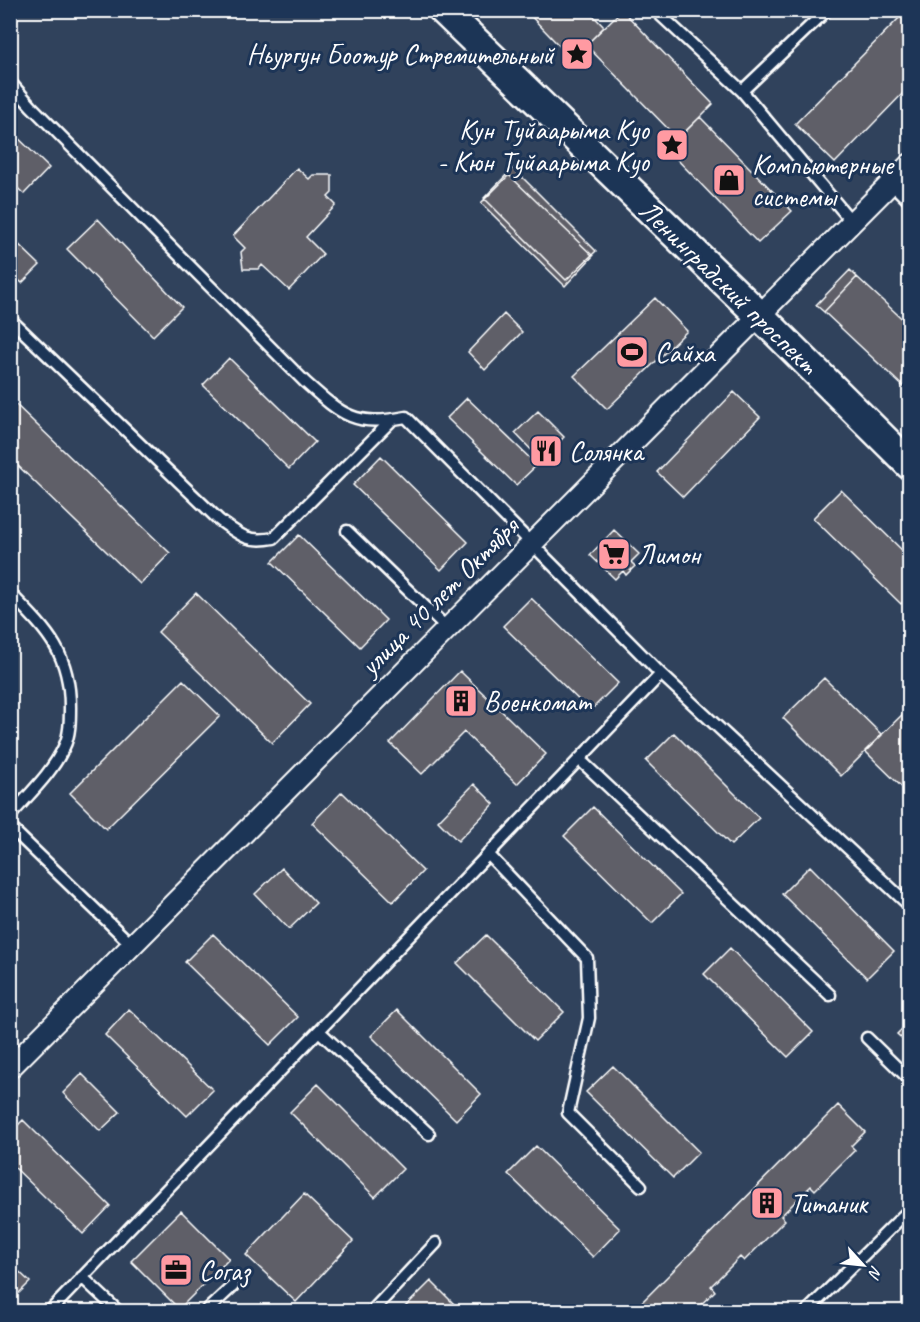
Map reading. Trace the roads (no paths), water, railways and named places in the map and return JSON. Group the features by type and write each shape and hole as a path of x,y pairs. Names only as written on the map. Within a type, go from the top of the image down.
{"main road":[{"name":"Ленинградский проспект","path":"442,10 759,315 909,465"}],"street":[{"name":"улица 40 лет Октября","path":"10,1068 909,164"}],"lane":[{"path":"655,10 742,91 852,222"},
{"path":"742,91 827,10"},
{"path":"10,82 31,106 317,393 342,412 361,421 406,417 661,674 909,906"},
{"path":"891,183 909,202"},
{"path":"10,320 219,520 241,535 257,541 274,538 392,420"},
{"path":"347,531 447,628"},
{"path":"10,593 46,631 60,653 70,695 70,723 65,746 53,766 10,816"},
{"path":"49,1311 661,674"},
{"path":"579,759 830,995"},
{"path":"10,827 132,945"},
{"path":"488,854 587,957 589,1018 568,1113 641,1185"},
{"path":"319,1030 429,1134"},
{"path":"867,1038 909,1080"},
{"path":"807,1311 909,1209"},
{"path":"371,1311 436,1243"},
{"path":"82,1277 119,1311"},
{"path":"205,1311 233,1286"}],"place":[{"name":"Ньургун Боотур Стремительный","path":"577,54"},
{"name":"Кун Туйаарыма Куо - Кюн Туйаарыма Куо","path":"672,145"},
{"name":"Компьютерные системы","path":"729,180"},
{"name":"Сайха","path":"632,352"},
{"name":"Солянка","path":"546,451"},
{"name":"Лимон","path":"614,554"},
{"name":"Военкомат","path":"461,701"},
{"name":"Титаник","path":"767,1203"},
{"name":"Согаз","path":"176,1270"}]}
